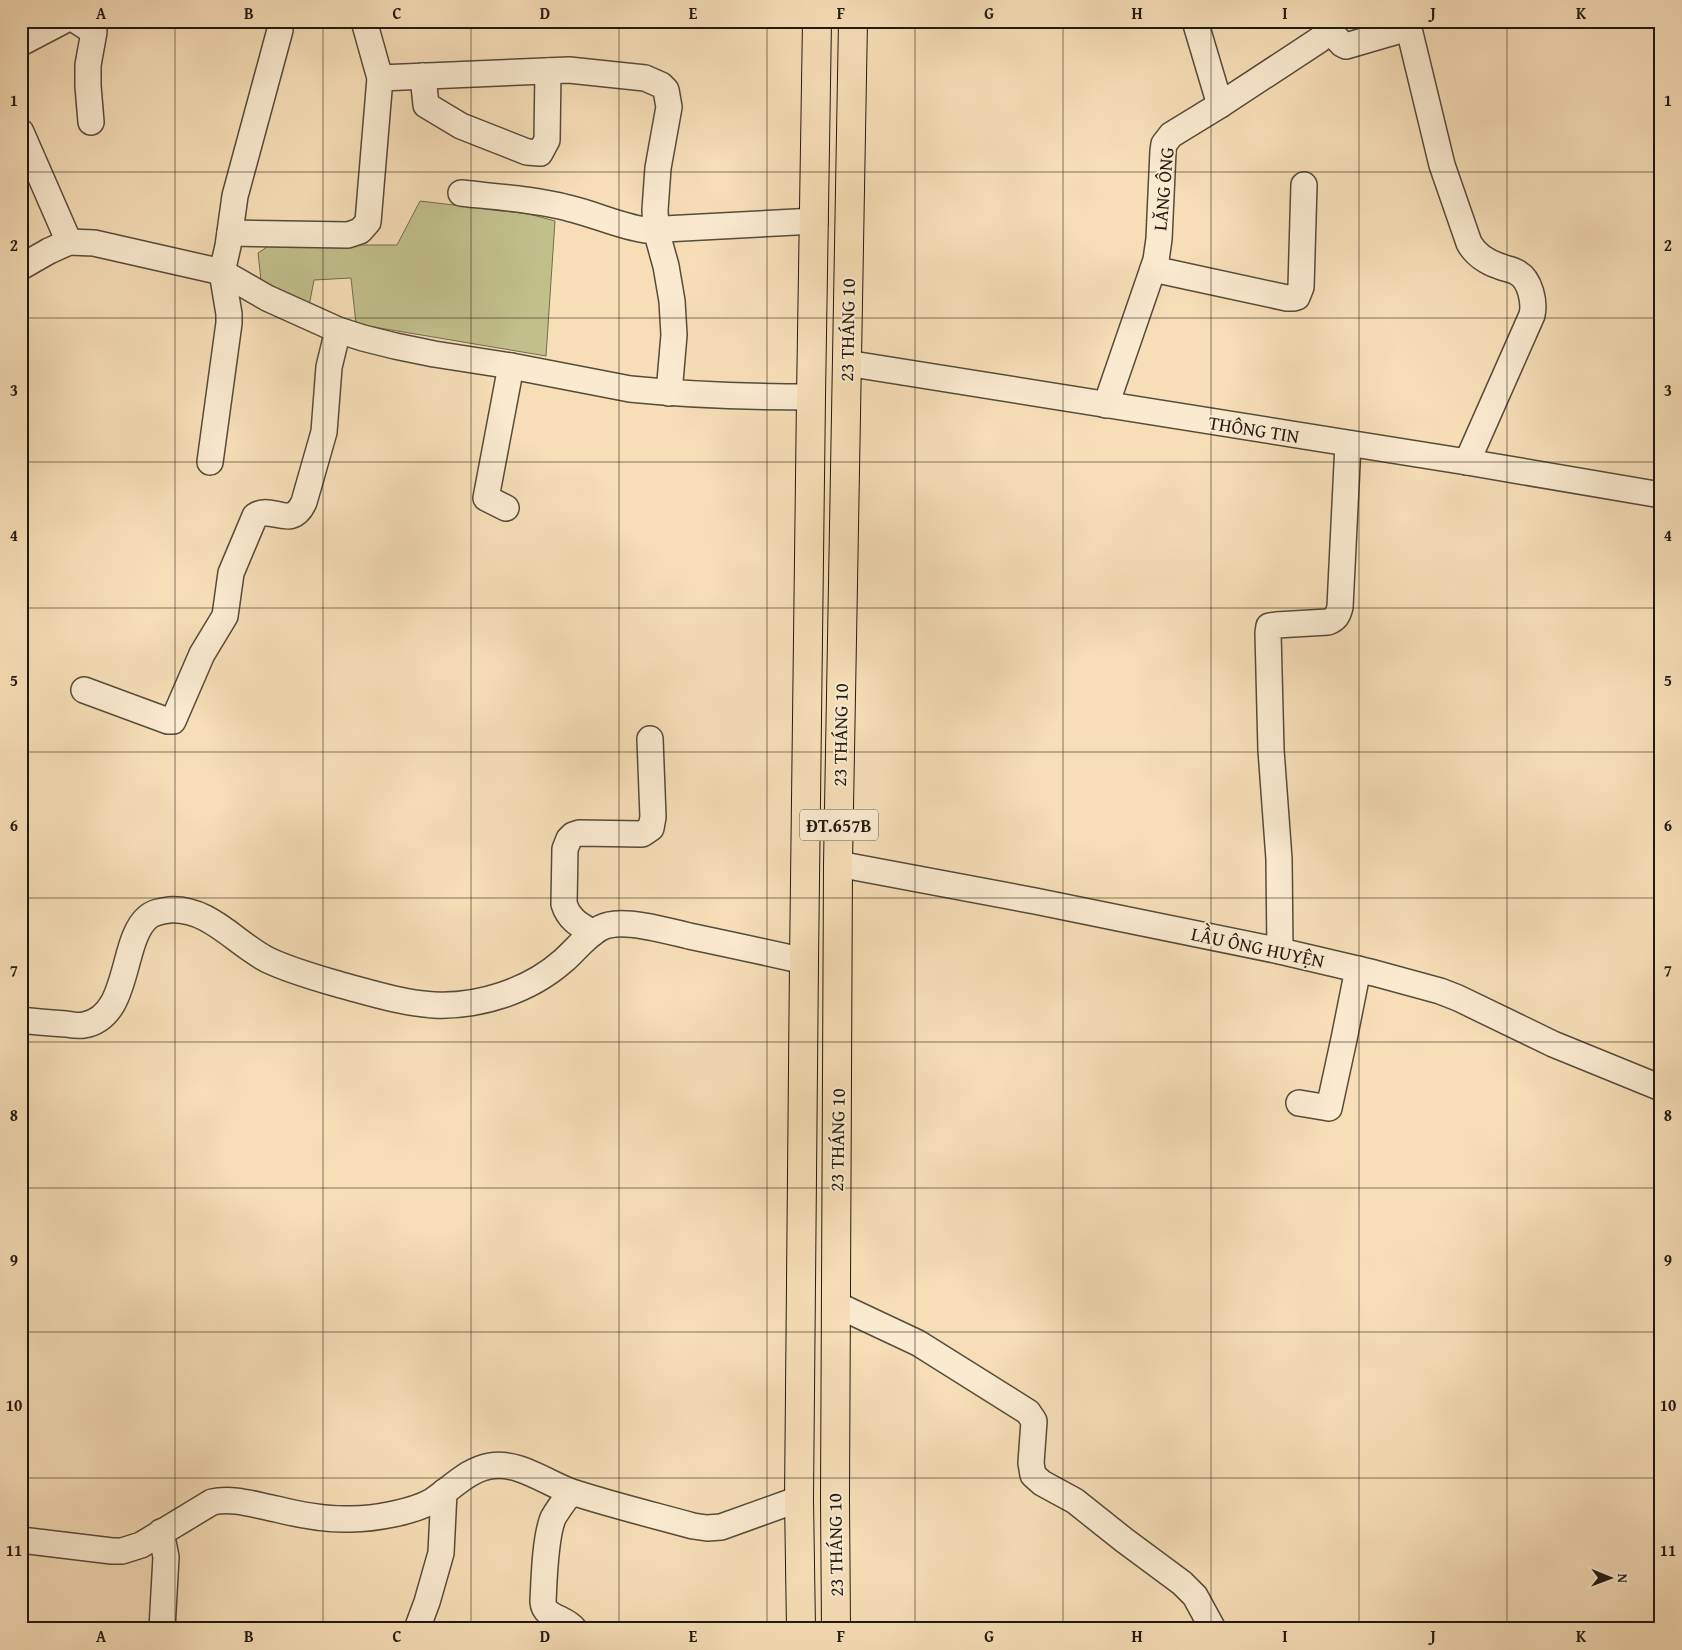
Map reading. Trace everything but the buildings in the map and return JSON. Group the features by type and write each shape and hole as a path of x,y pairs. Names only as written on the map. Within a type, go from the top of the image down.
{"main road":[{"name":"23 THÁNG 10","path":"801,1629 799,1499 804,961 818,21"},
{"name":"23 THÁNG 10","path":"836,1629 834,1498 838,864 853,21"},
{"path":"812,362 846,363"},
{"path":"799,1499 834,1498"}],"street":[{"path":"21,43 63,21"},
{"path":"77,21 94,32 88,64 91,122"},
{"path":"230,233 348,235 364,228 369,217 380,78 364,21"},
{"path":"1195,21 1220,106"},
{"path":"1328,25 1342,44 1346,46 1405,29 1410,33 1442,165 1469,243 1472,249 1484,259 1521,275 1533,295 1534,306 1532,314 1467,462"},
{"name":"LĂNG ÔNG","path":"1106,405 1153,269 1159,239 1164,144 1171,135 1220,106 1319,40 1326,34 1328,25"},
{"path":"210,462 229,314 222,272 235,196 280,30"},
{"path":"380,78 569,70 644,78 661,85 666,90 668,107 655,197 656,230 666,266 672,301 674,335 669,393"},
{"path":"424,76 426,105 460,126 527,152 540,153 547,140 548,71"},
{"path":"21,132 69,242"},
{"path":"1153,269 1287,298 1297,297 1301,287 1304,185"},
{"path":"460,193 523,200 567,208 645,230 815,221"},
{"path":"21,267 69,242 94,243 222,272 267,298 338,330 395,346 511,366 610,386 669,393 733,397 811,397"},
{"path":"84,690 168,721 174,721 202,654 225,616 231,573 255,516 264,513 288,517 298,512 301,508 324,432 329,367 338,330"},
{"name":"THÔNG TIN","path":"846,363 1467,462 1661,495"},
{"path":"506,508 486,498 511,366"},
{"path":"1280,951 1279,859 1271,750 1268,633 1269,626 1328,622 1338,615 1340,607 1348,444"},
{"path":"593,932 573,921 566,912 564,904 565,849 569,839 579,833 642,834 651,828 653,817 650,739"},
{"name":"LẦU ÔNG HUYỆN","path":"838,864 1035,901 1280,951 1431,988 1458,998 1553,1044 1661,1088"},
{"path":"21,1020 84,1026 101,1018 115,999 142,924 156,912 170,910 195,914 210,920 268,960 298,972 382,996 434,1005 463,1005 479,1002 522,987 548,973 593,932 606,925 626,924 662,930 804,961"},
{"path":"1299,1103 1329,1108 1358,969"},
{"path":"835,1304 918,1343 1028,1412 1034,1421 1031,1464 1033,1475 1042,1483 1075,1501 1182,1583 1195,1596 1213,1629"},
{"path":"21,1540 122,1551 141,1545 212,1502 221,1500 237,1501 294,1513 350,1520 422,1506 470,1473 479,1468 492,1466 519,1469 571,1492 693,1526 707,1528 721,1527 799,1499"},
{"path":"417,1629 441,1553 444,1492"},
{"path":"571,1492 556,1513 551,1525 545,1567 543,1606 548,1613 565,1620 574,1629"},
{"path":"160,1532 166,1557 162,1629"}],"shaded area":[{"path":"420,201 529,214 555,221 546,356 356,324 351,278 314,280 309,306 262,289 258,253 270,245 397,245"}]}
